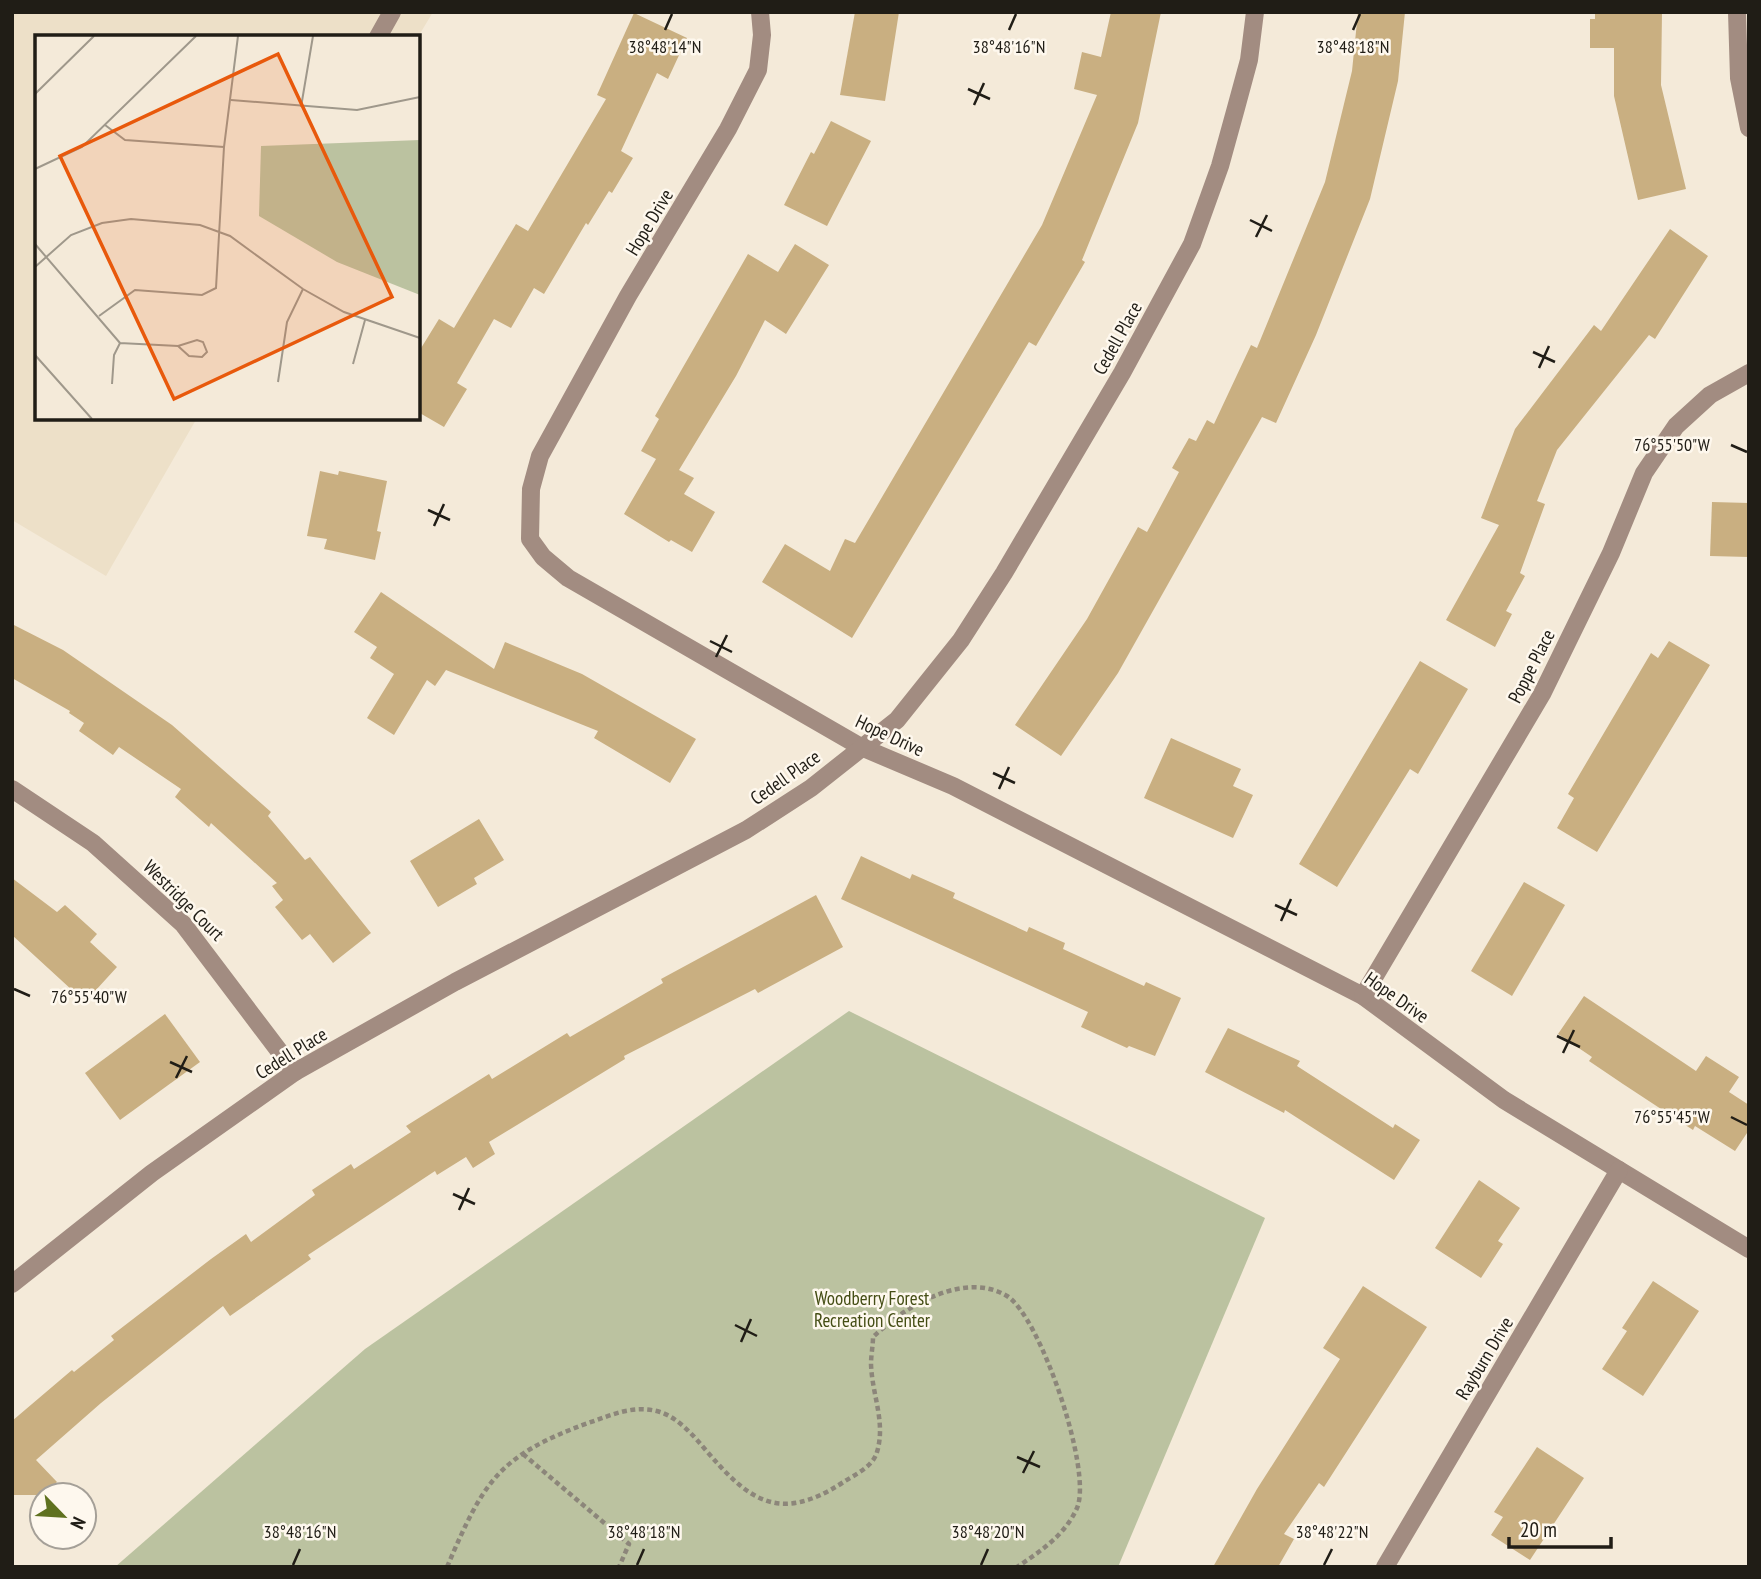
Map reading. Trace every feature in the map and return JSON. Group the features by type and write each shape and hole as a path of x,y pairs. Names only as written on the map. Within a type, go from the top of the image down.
{"street":[{"path":"379,35 392,12"},
{"name":"Hope Drive","path":"760,12 762,35 758,70 722,140 628,296 540,456 531,489 530,539 543,557 568,578 862,747 953,786 1363,996 1504,1100 1749,1249"},
{"name":"Cedell Place","path":"12,1283 152,1173 295,1072 455,982 746,830 811,788 897,720 961,640 1058,481 1192,244 1220,166 1249,60 1255,12"},
{"path":"1737,12 1739,78 1749,128"},
{"name":"Poppe Place","path":"1363,996 1542,694 1611,553 1644,473 1676,426 1710,396 1749,373"},
{"name":"Westridge Court","path":"12,789 93,843 183,924 295,1072"},
{"name":"Rayburn Drive","path":"1385,1567 1619,1170"}],"path":[{"path":"447,1567 474,1504 497,1472 542,1440 628,1409 660,1412 688,1429 733,1483 766,1503 795,1502 822,1496 876,1457 882,1433 871,1365 873,1338 893,1318 929,1299 974,1286 1008,1296 1032,1328 1068,1415 1081,1472 1078,1507 1053,1542 1017,1567"},
{"path":"523,1454 628,1544 619,1567"}],"shaded area":[{"path":"12,12 433,12 419,35 35,35 35,420 196,420 106,576 12,520"}],"green space":[{"name":"Woodberry Forest Recreation Center","path":"849,1011 1265,1218 1118,1567 115,1567 365,1349"}],"building":[{"path":"855,12 899,12 885,101 840,95"},
{"path":"1111,12 1161,12 1138,123 1082,260 1085,262 1036,346 1029,342 852,638 762,582 785,544 830,571 845,539 855,543 1042,225 1097,95 1074,89 1082,52 1101,57"},
{"path":"1358,12 1405,12 1398,81 1370,199 1316,335 1276,423 1262,417 1118,673 1061,756 1015,725 1087,619 1138,527 1147,532 1179,472 1172,468 1189,438 1196,441 1207,420 1214,424 1251,345 1257,348 1325,182 1352,71"},
{"path":"1662,12 1661,85 1686,189 1638,200 1614,96 1614,48 1590,48 1590,19 1595,19 1595,14"},
{"path":"634,13 687,38 668,79 657,73 621,151 633,158 612,193 609,191 588,225 586,223 544,294 534,288 511,328 494,319 457,383 467,389 444,427 420,413 420,350 439,319 454,328 516,224 528,231 606,99 597,95"},
{"path":"831,121 871,141 827,226 784,205 811,152 814,154"},
{"path":"1670,229 1708,256 1655,339 1649,335 1557,450 1537,501 1545,504 1520,573 1525,576 1506,611 1512,614 1495,647 1446,620 1499,525 1481,518 1515,429 1594,325 1601,331"},
{"path":"795,244 829,265 786,334 765,320 736,376 679,470 694,478 684,494 715,512 692,552 671,540 669,542 624,514 656,459 641,451 659,419 655,416 748,254 778,272"},
{"path":"320,471 338,475 339,471 387,481 377,531 381,532 375,560 324,549 327,539 307,536"},
{"path":"1712,502 1749,503 1749,557 1710,556"},
{"path":"381,592 494,669 505,642 582,674 696,739 670,783 594,738 598,731 446,670 435,686 427,680 394,735 367,718 394,674 370,658 377,647 354,632"},
{"path":"12,624 63,650 172,725 271,812 268,816 305,860 310,857 371,933 333,963 310,934 302,940 275,907 283,900 272,886 277,883 211,823 209,827 175,797 181,789 119,747 113,755 79,731 84,723 69,713 70,711 12,678"},
{"path":"1669,641 1710,665 1597,852 1557,828 1574,798 1568,794 1651,653 1658,658"},
{"path":"1420,661 1468,689 1418,774 1410,769 1337,887 1299,864"},
{"path":"1171,738 1241,769 1233,786 1253,795 1233,838 1144,798"},
{"path":"479,819 504,860 474,878 477,884 438,907 410,861"},
{"path":"861,856 910,879 912,874 955,893 953,898 1027,932 1029,927 1065,943 1063,949 1144,986 1146,982 1181,998 1155,1056 1129,1046 1127,1048 1081,1027 1088,1012 841,899"},
{"path":"12,878 57,912 65,905 97,934 90,942 117,967 85,1002 12,935"},
{"path":"1524,882 1565,905 1512,996 1471,971"},
{"path":"816,895 843,947 758,993 755,989 624,1056 625,1059 489,1142 495,1154 473,1168 466,1157 437,1175 435,1171 308,1255 311,1259 230,1316 223,1306 101,1403 36,1460 56,1481 28,1481 28,1495 12,1495 12,1421 72,1370 74,1372 114,1340 111,1336 246,1234 251,1242 315,1195 312,1190 351,1164 354,1169 411,1132 406,1126 489,1074 492,1079 567,1033 570,1037 663,983 661,979"},
{"path":"1584,996 1696,1071 1706,1056 1739,1077 1729,1092 1749,1105 1749,1130 1735,1151 1695,1126 1693,1130 1623,1084 1589,1061 1592,1057 1558,1034"},
{"path":"165,1014 200,1062 120,1120 85,1073"},
{"path":"1228,1028 1300,1061 1297,1066 1393,1128 1395,1124 1420,1140 1394,1180 1285,1110 1284,1113 1205,1072"},
{"path":"1479,1180 1520,1208 1498,1241 1503,1244 1481,1278 1435,1248"},
{"path":"1653,1281 1699,1311 1643,1396 1602,1369 1627,1331 1622,1328"},
{"path":"1363,1286 1427,1327 1324,1487 1319,1483 1284,1534 1294,1539 1278,1567 1213,1567 1257,1489 1340,1359 1323,1348"},
{"path":"1537,1447 1584,1478 1530,1560 1491,1535 1503,1517 1494,1512"}]}
